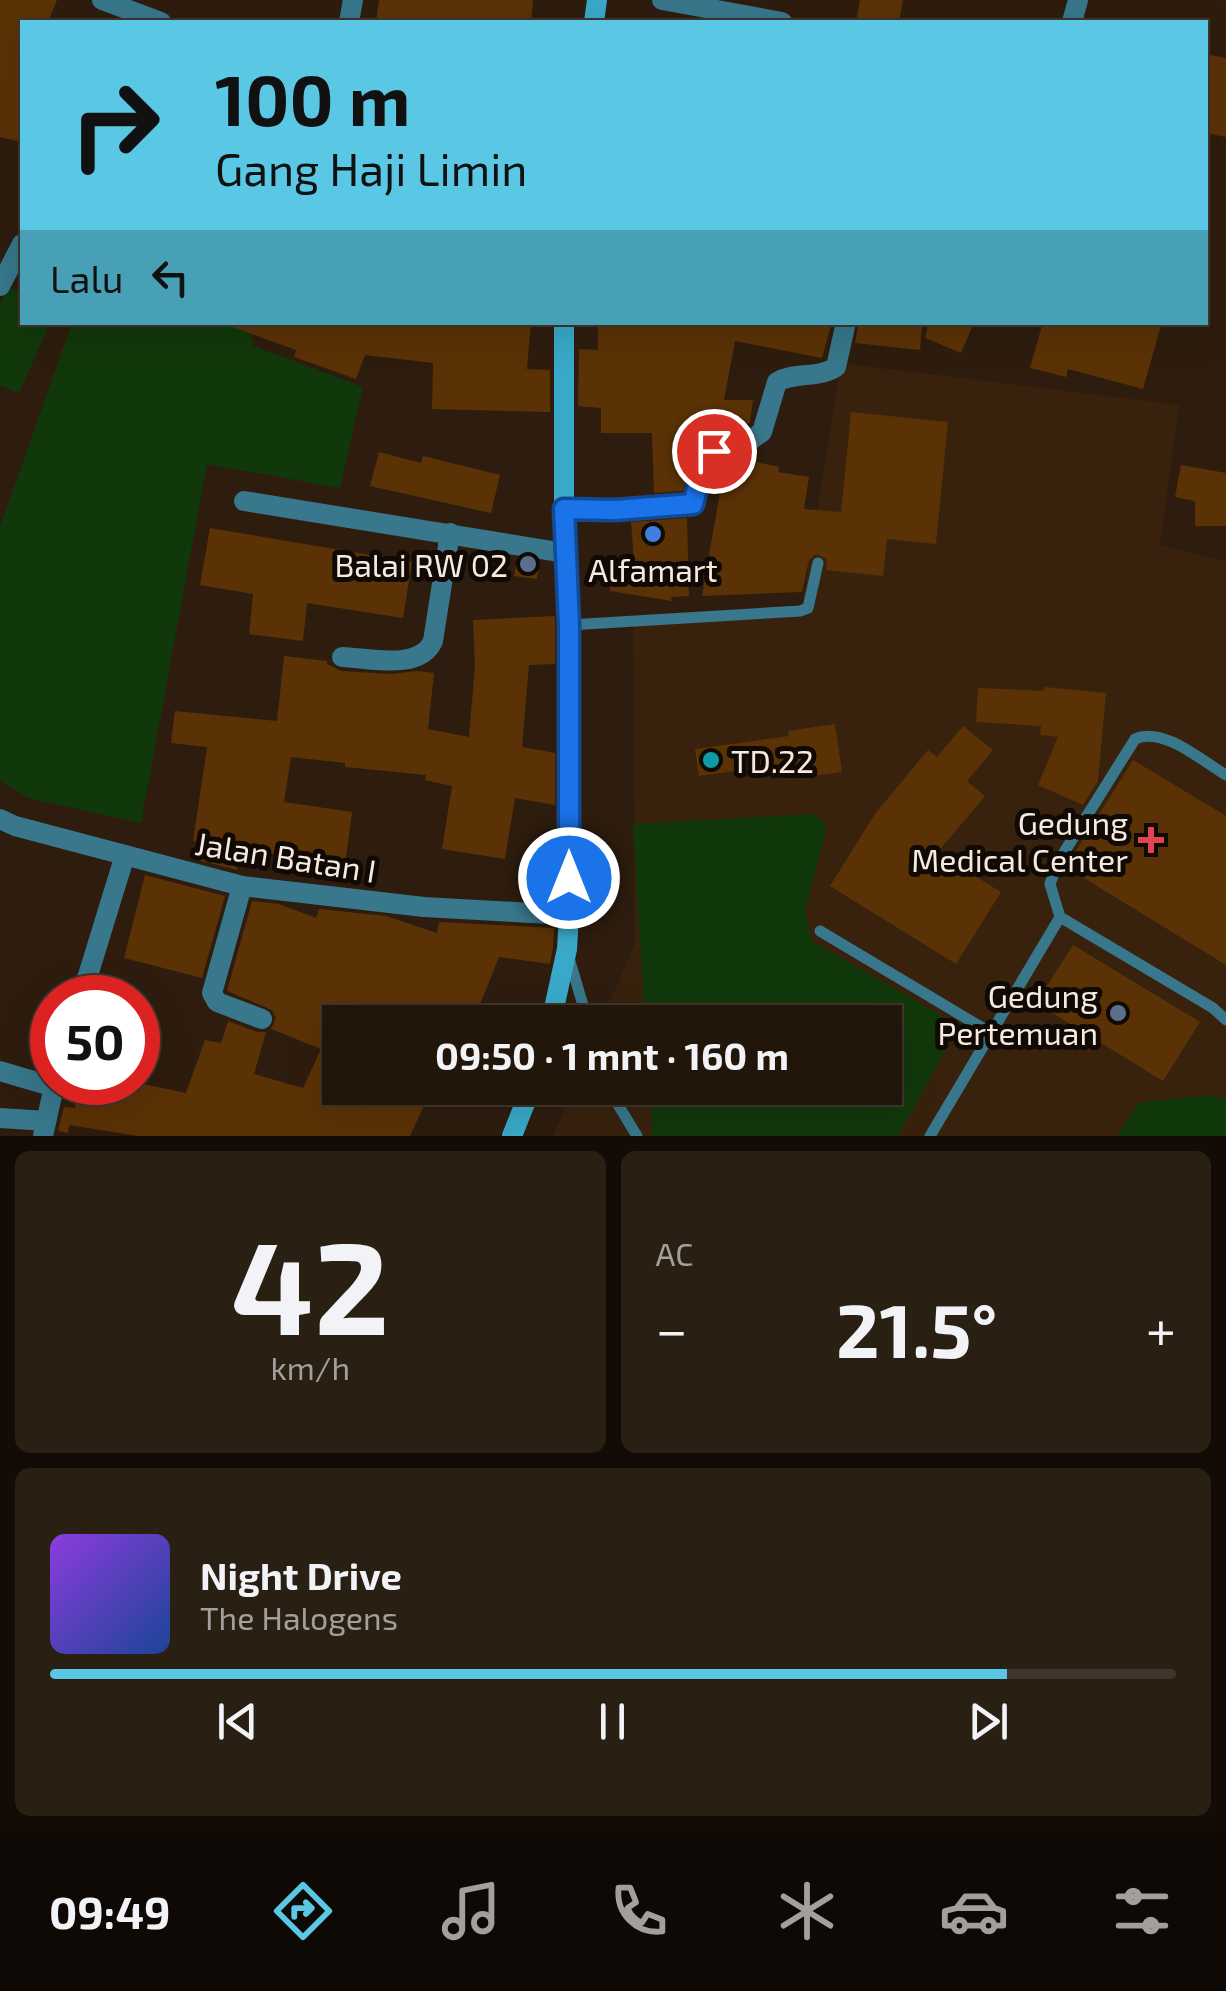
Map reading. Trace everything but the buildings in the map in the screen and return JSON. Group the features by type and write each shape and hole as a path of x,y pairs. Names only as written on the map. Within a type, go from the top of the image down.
{"main road":[{"path":"554,1005 569,915 564,325"},
{"path":"512,1136 524,1105"}],"street":[{"path":"102,0 157,20"},
{"path":"662,0 771,20"},
{"path":"0,286 20,248"},
{"path":"564,509 693,504 708,454 752,440 762,432 777,382 836,368 845,325"},
{"path":"244,502 566,552"},
{"path":"342,658 416,659 427,653 433,641 450,533"},
{"name":"Jalan Batan I","path":"0,819 242,886 424,907 569,915"},
{"path":"88,975 125,855"},
{"path":"242,886 212,993 217,1002 262,1018"},
{"path":"0,1071 30,1079"},
{"path":"0,1118 49,1131 52,1105"}],"lane":[{"path":"569,625 800,611 808,608 812,599 818,564"},
{"path":"1226,774 1159,736 1149,734 1135,739 1054,872 1050,892 1060,917 1214,1008 1226,1020"},
{"path":"930,1136 1060,917"},
{"path":"820,930 991,1033"},
{"path":"566,949 583,1005"},
{"path":"618,1105 637,1136"}],"shaded area":[{"path":"841,363 1179,405 1160,545 1226,562 1226,1136 553,1136 567,1105 902,1105 902,1005 608,1005 635,943 633,620 801,613"}],"green space":[{"path":"8,287 20,293 20,325 49,325 19,393 0,385 0,305"},
{"path":"71,325 235,325 249,331 254,346 363,387 340,488 207,464 141,823 28,798 0,780 0,527"},
{"path":"815,814 827,827 805,910 812,941 949,1020 954,1032 898,1136 653,1136 651,1105 902,1105 902,1005 644,1005 633,824"},
{"path":"1206,1095 1226,1099 1226,1136 1117,1136 1138,1103"}],"place":[{"name":"Alfamart","path":"653,534"},
{"name":"Balai RW 02","path":"528,564"},
{"name":"TD.22","path":"711,760"},
{"name":"Gedung Medical Center","path":"1151,840"},
{"name":"Gedung Pertemuan","path":"1118,1013"}],"route":[{"path":"569,878 569,625 564,509 693,504 704,462 714,451"}]}
